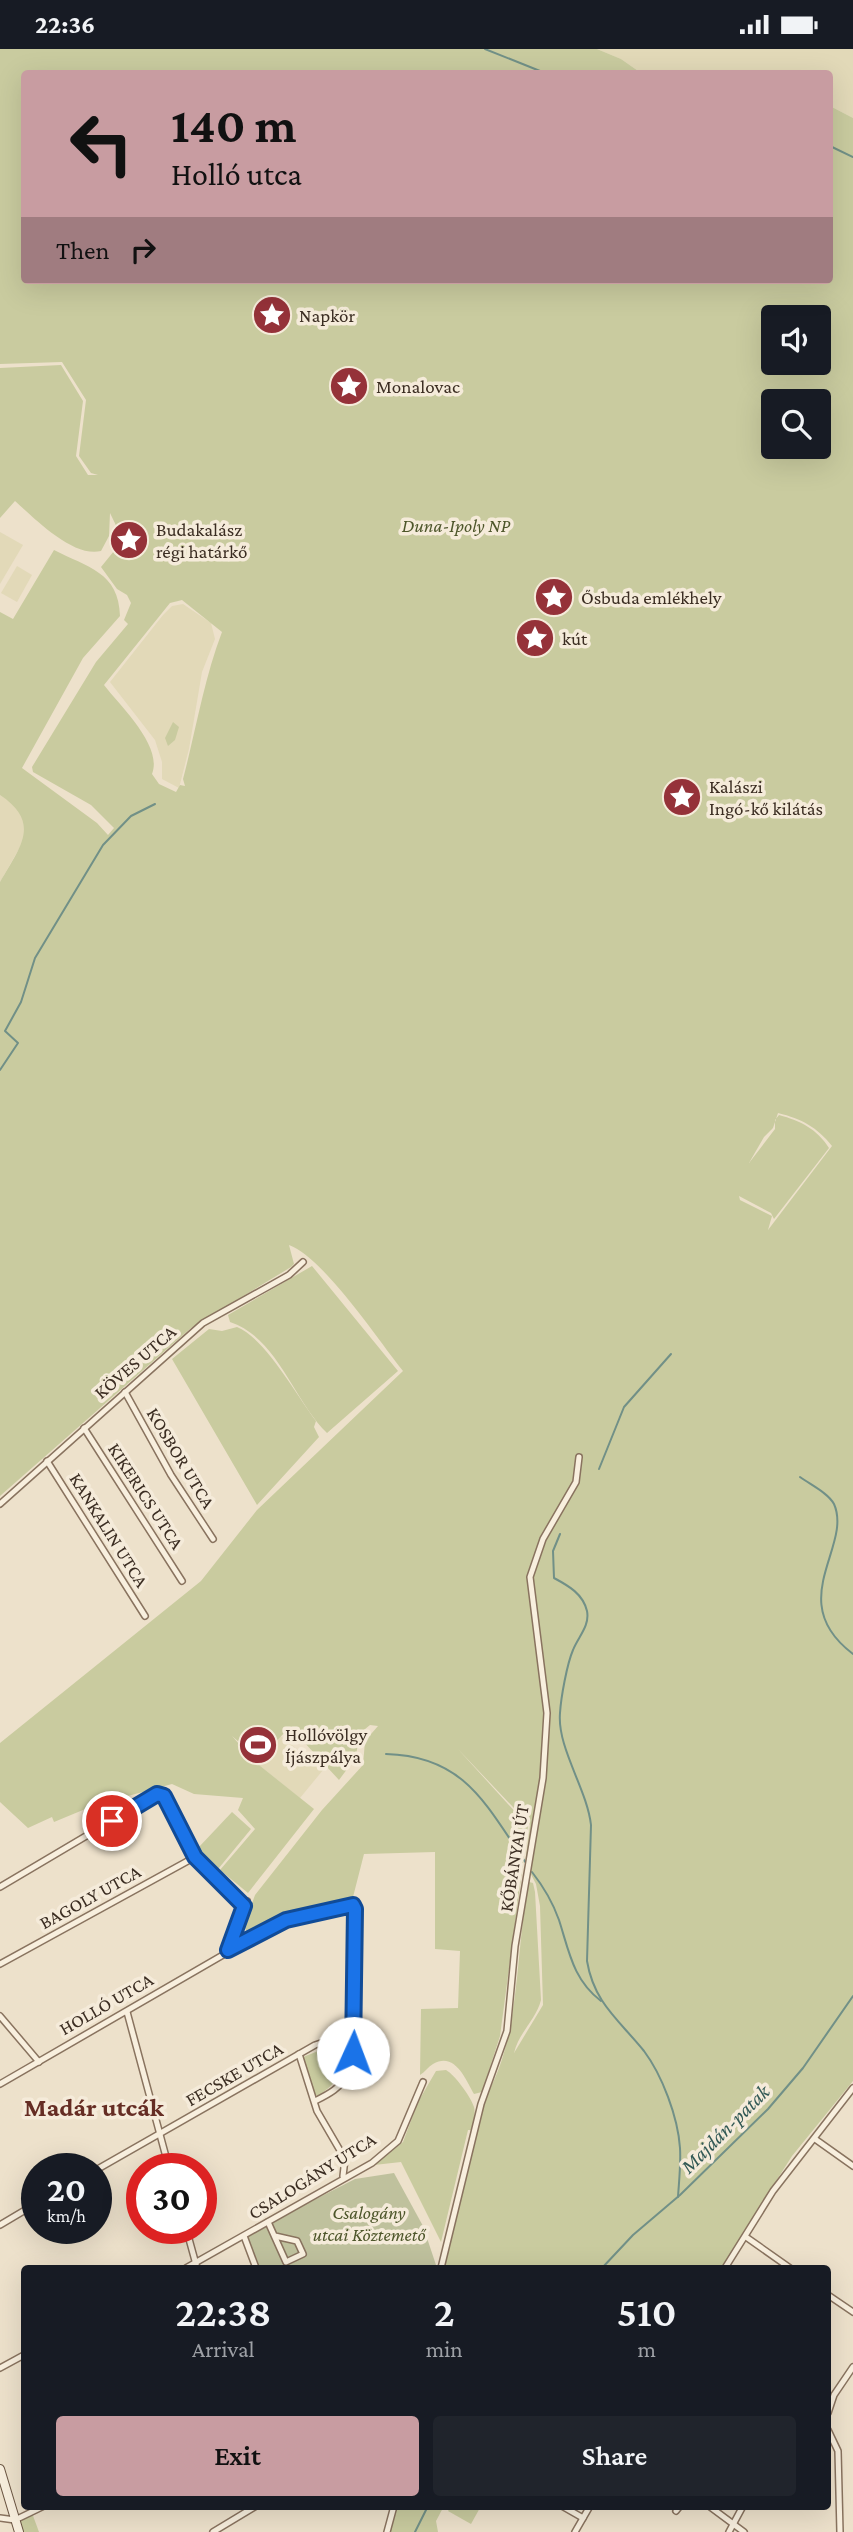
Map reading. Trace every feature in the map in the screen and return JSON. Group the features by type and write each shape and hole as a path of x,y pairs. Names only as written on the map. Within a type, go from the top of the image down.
{"main road":[{"path":"0,2469 19,2532"}],"street":[{"name":"KÖVES UTCA","path":"0,1504 203,1323 289,1275 303,1262"},
{"name":"KOSBOR UTCA","path":"125,1392 171,1475 213,1539"},
{"name":"KIKERICS UTCA","path":"84,1428 182,1581"},
{"name":"KŐBÁNYAI ÚT","path":"442,2265 481,2104 506,2031 515,1946 543,1778 547,1713 530,1577 543,1539 576,1482 579,1457"},
{"name":"KANKALIN UTCA","path":"47,1461 145,1616"},
{"path":"0,1887 157,1794 164,1796 195,1857 246,1903 228,1950"},
{"name":"BAGOLY UTCA","path":"0,1964 195,1857"},
{"name":"HOLLÓ UTCA","path":"3,2082 127,2012 228,1950 286,1920 349,1905 355,1909 354,2032"},
{"path":"127,2012 165,2153"},
{"path":"0,2016 38,2062"},
{"path":"315,2101 333,2092 347,2075 354,2032"},
{"name":"FECSKE UTCA","path":"112,2162 314,2045 354,2032"},
{"path":"299,2054 317,2111 345,2159 343,2177"},
{"path":"0,2073 3,2082"},
{"name":"CSALOGÁNY UTCA","path":"197,2265 343,2177 372,2163 398,2141 423,2082"},
{"path":"727,2265 780,2182 853,2088"},
{"path":"815,2139 853,2166"},
{"path":"0,2225 21,2213"},
{"path":"268,2222 286,2262 303,2253 297,2241 275,2237"},
{"path":"244,2237 255,2265"},
{"path":"747,2237 786,2265"},
{"path":"191,2244 197,2265"},
{"path":"831,2297 853,2312"},
{"path":"0,2368 21,2357"},
{"path":"831,2393 853,2367"},
{"path":"831,2437 838,2451 840,2532"},
{"path":"0,2518 15,2520 36,2510"},
{"path":"214,2532 250,2510"},
{"path":"387,2532 393,2510"},
{"path":"569,2510 583,2518"},
{"path":"575,2532 588,2510"},
{"path":"715,2510 744,2532"},
{"path":"729,2532 741,2510"}],"shaded area":[{"path":"597,49 853,49 853,118 833,108 833,70 637,70 621,59"},
{"path":"0,532 23,545 0,584"},
{"path":"17,566 32,575 17,602 1,593"},
{"path":"183,604 211,623 215,639 202,672 189,749 179,788 162,779 162,762 155,740 110,682 163,615 172,606"},
{"path":"0,795 17,806 24,822 24,840 0,882"},
{"path":"278,1734 323,1770 300,1798 254,1761"}],"green space":[{"name":"Duna-Ipoly NP","path":"0,49 597,49 621,59 637,70 21,70 21,284 833,284 833,108 853,118 853,2081 792,2156 723,2265 444,2265 481,2104 504,2054 515,1997 529,1882 533,1883 535,1892 541,2000 514,2053 543,2005 540,1906 536,1884 525,1863 530,1825 457,1748 528,1826 500,2036 482,2092 474,2094 459,2069 448,2061 433,2064 420,2075 421,2009 458,2008 460,1951 435,1949 435,1852 364,1854 353,1897 284,1915 247,1932 244,1926 255,1895 322,1810 363,1765 365,1741 378,1726 370,1725 359,1734 356,1757 339,1780 290,1727 259,1759 232,1736 254,1761 314,1809 248,1893 220,1870 255,1829 238,1810 243,1798 194,1794 172,1784 95,1805 54,1822 52,1817 28,1828 0,1802 0,1743 201,1581 257,1510 403,1371 334,1282 303,1253 289,1245 294,1264 291,1267 191,1328 0,1496 0,882 20,846 24,826 21,815 0,795 0,612 13,619 54,550 99,573 114,590 120,616 83,658 22,768 97,823 108,835 114,828 91,805 33,772 32,767 96,662 128,624 124,620 131,603 101,567 123,540 110,513 109,536 101,551 90,552 66,543 15,501 0,518 0,368 61,365 83,401 76,456 88,475 98,475 91,473 79,456 86,400 62,362 0,364","holes":["182,600 222,632 210,668 183,779 185,786 180,785 176,792 159,784 152,774 152,751 146,739 130,715 104,685 170,603","778,1113 808,1125 832,1146 768,1230 772,1216 740,1200 739,1196 771,1213 774,1219 829,1148 808,1127 779,1115 776,1119","775,1122 775,1129 749,1163"]},
{"path":"173,722 179,727 175,740 168,746 165,738"},
{"path":"312,1266 398,1371 327,1433 315,1420 273,1355 246,1330 230,1322 228,1315"},
{"path":"237,1327 248,1333 280,1369 316,1421 314,1427 319,1437 257,1505 172,1359 209,1329 222,1331"},
{"path":"232,1812 251,1829 214,1874 199,1847"},
{"path":"349,2039 345,2065 337,2079 318,2096 314,2094 303,2057"},
{"path":"446,2070 466,2092 475,2113 471,2130 468,2130 441,2242 401,2162 374,2165 403,2142 418,2102 436,2071"},
{"name":"Csalogány utcai Köztemető","path":"394,2173 423,2226 436,2265 255,2265 244,2236 355,2179"},
{"path":"393,2510 442,2510 436,2521 438,2532 387,2532"},
{"path":"449,2510 479,2510 471,2524"},
{"path":"32,2513 39,2532 19,2532 15,2520"}],"waterway":[{"path":"485,49 538,70"},
{"path":"833,147 853,157"},
{"path":"0,1070 18,1043 5,1031 21,1002 35,958 103,845 131,816 155,804"},
{"path":"599,1469 624,1407 671,1354"},
{"path":"800,1477 824,1493 834,1504 837,1521 824,1575 821,1595 823,1614 833,1634 853,1654"},
{"path":"560,1534 553,1551 554,1578 579,1595 587,1611 585,1627 569,1664 560,1713 563,1740 584,1797 591,1825 587,1961 590,1976 602,2000 644,2051 668,2097 680,2148 678,2197"},
{"path":"386,1754 413,1757 436,1764 471,1787 526,1863"},
{"path":"532,1872 554,1907 578,1974 601,2001"},
{"name":"Majdán-patak","path":"605,2265 633,2235 680,2195 768,2109 803,2068 853,1996"},
{"name":"Majdán-patak","path":"415,2532 426,2510"}],"place":[{"name":"Napkör","path":"272,315"},
{"name":"Monalovac","path":"349,386"},
{"name":"Budakalász régi határkő","path":"129,540"},
{"name":"Ősbuda emlékhely","path":"554,597"},
{"name":"kút","path":"535,638"},
{"name":"Kalászi Ingó-kő kilátás","path":"682,797"},
{"name":"Hollóvölgy Íjászpálya","path":"258,1745"}],"district":[{"name":"Madár utcák","path":"94,2107"}],"route":[{"path":"112,1821 157,1794 164,1796 195,1857 238,1903 244,1906 228,1950 286,1920 353,1905 353,2053"}]}
